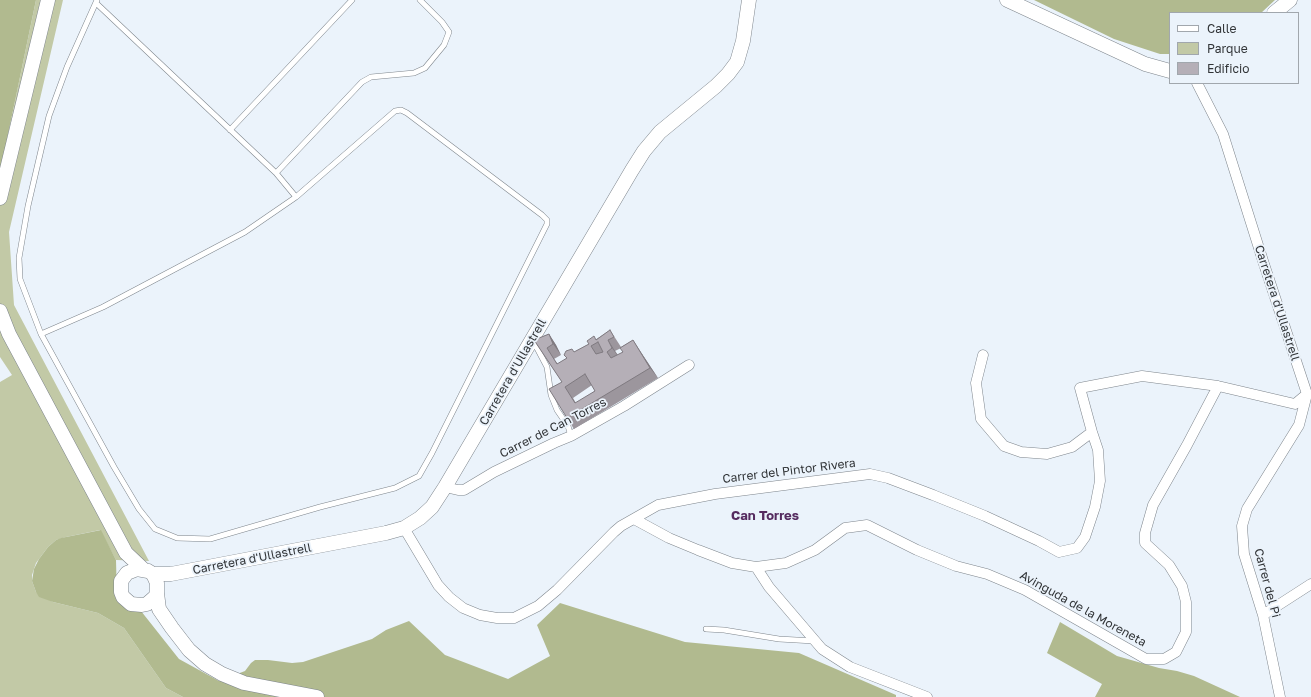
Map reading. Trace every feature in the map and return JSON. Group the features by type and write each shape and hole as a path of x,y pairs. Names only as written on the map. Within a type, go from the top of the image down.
{"street":[{"path":"0,198 48,0"},
{"name":"Carretera d'Ullastrell","path":"153,580 171,574 386,533 404,528 420,518 432,507 644,151 660,132 716,86 737,62 743,41 749,0"},
{"path":"1007,0 1145,64 1169,71"},
{"path":"1275,12 1290,0"},
{"name":"Carretera d'Ullastrell","path":"1198,84 1223,134 1264,264 1309,393"},
{"path":"0,311 9,334 126,553 153,580 153,607 189,650 205,664 222,674 244,683 317,697"},
{"path":"982,355 976,383 982,419 1004,446 1021,452 1047,454 1072,447 1092,432"},
{"name":"Carrer de Can Torres","path":"445,487 464,490 494,472 571,436 624,406 689,365"},
{"name":"Carrer del Pintor Rivera","path":"404,528 438,585 449,598 463,608 480,615 497,618 514,618 538,606 557,590 614,532 658,505 715,494 870,474 888,478 985,516 1059,552 1069,551 1077,548 1085,537 1095,507 1100,481 1098,450 1080,388 1142,376 1218,386"},
{"path":"1218,386 1295,404 1309,393"},
{"name":"Avinguda de la Moreneta","path":"634,519 669,538 726,561 756,567 786,563 815,550 845,528 866,525 890,538 956,566 987,574 1025,590 1146,659 1164,659 1176,652 1186,632 1186,602 1182,586 1169,565 1145,543 1145,533 1153,505 1218,386"},
{"name":"Carrer del Pi","path":"1280,697 1263,615 1244,554 1242,526 1247,509 1299,425 1309,393"},
{"path":"126,553 127,573"},
{"path":"756,567 768,587 822,649 850,667 928,697"},
{"path":"153,580 132,570 127,573 121,581 121,592 123,597 131,604 136,606 153,607"},
{"path":"1263,615 1311,584"}],"lane":[{"path":"230,130 352,0"},
{"path":"276,174 362,82 371,77 414,73 425,68 444,45 449,32 442,22 420,0"},
{"path":"42,334 103,307 245,232 296,197 395,112 400,110 406,112 547,220 547,224 539,243 419,476 395,488 320,507 210,538 177,538 155,529 139,509 114,467 42,334 20,279 19,258 28,206 49,116 67,67 96,2 276,174 296,197"},
{"path":"530,342 537,348 547,367 551,395 557,410 568,426 571,436"},
{"path":"706,629 724,630 779,639 816,641"}],"green space":[{"path":"0,0 36,0 0,173"},
{"path":"36,0 63,0 9,232 14,305 149,561 116,560 100,530 56,540 48,547 36,563 32,575 32,581 36,592 53,602 98,613 124,628 166,688 183,697 0,697 0,382 12,375 0,357 0,173"},
{"path":"1034,0 1275,0 1262,12 1169,12 1169,54 1160,54 1114,39"},
{"path":"101,530 116,560 117,600 141,611 179,659 219,681 245,671 255,660 292,663 303,662 372,639 386,630 409,621 445,655 508,679 550,656 537,625 560,603 685,642 799,653 896,695 896,697 183,697 166,688 124,628 98,613 53,602 39,597 36,592 32,581 34,569 48,547 56,540 61,538"},
{"path":"1060,622 1117,656 1194,676 1240,697 1095,697 1102,684 1047,653"}],"building":[{"path":"610,330 614,337 608,340 612,348 607,352 611,358 623,352 620,348 633,340 650,368 567,418 549,389 562,382 534,340 549,334 553,344 547,348 557,364 567,358 564,355 566,351 572,349 574,352 589,344 587,341 594,336 596,340","holes":["598,342 603,352 596,354 591,346","585,374 595,391 575,403 565,387"]}],"district":[{"name":"Can Torres","path":"765,516"}]}
